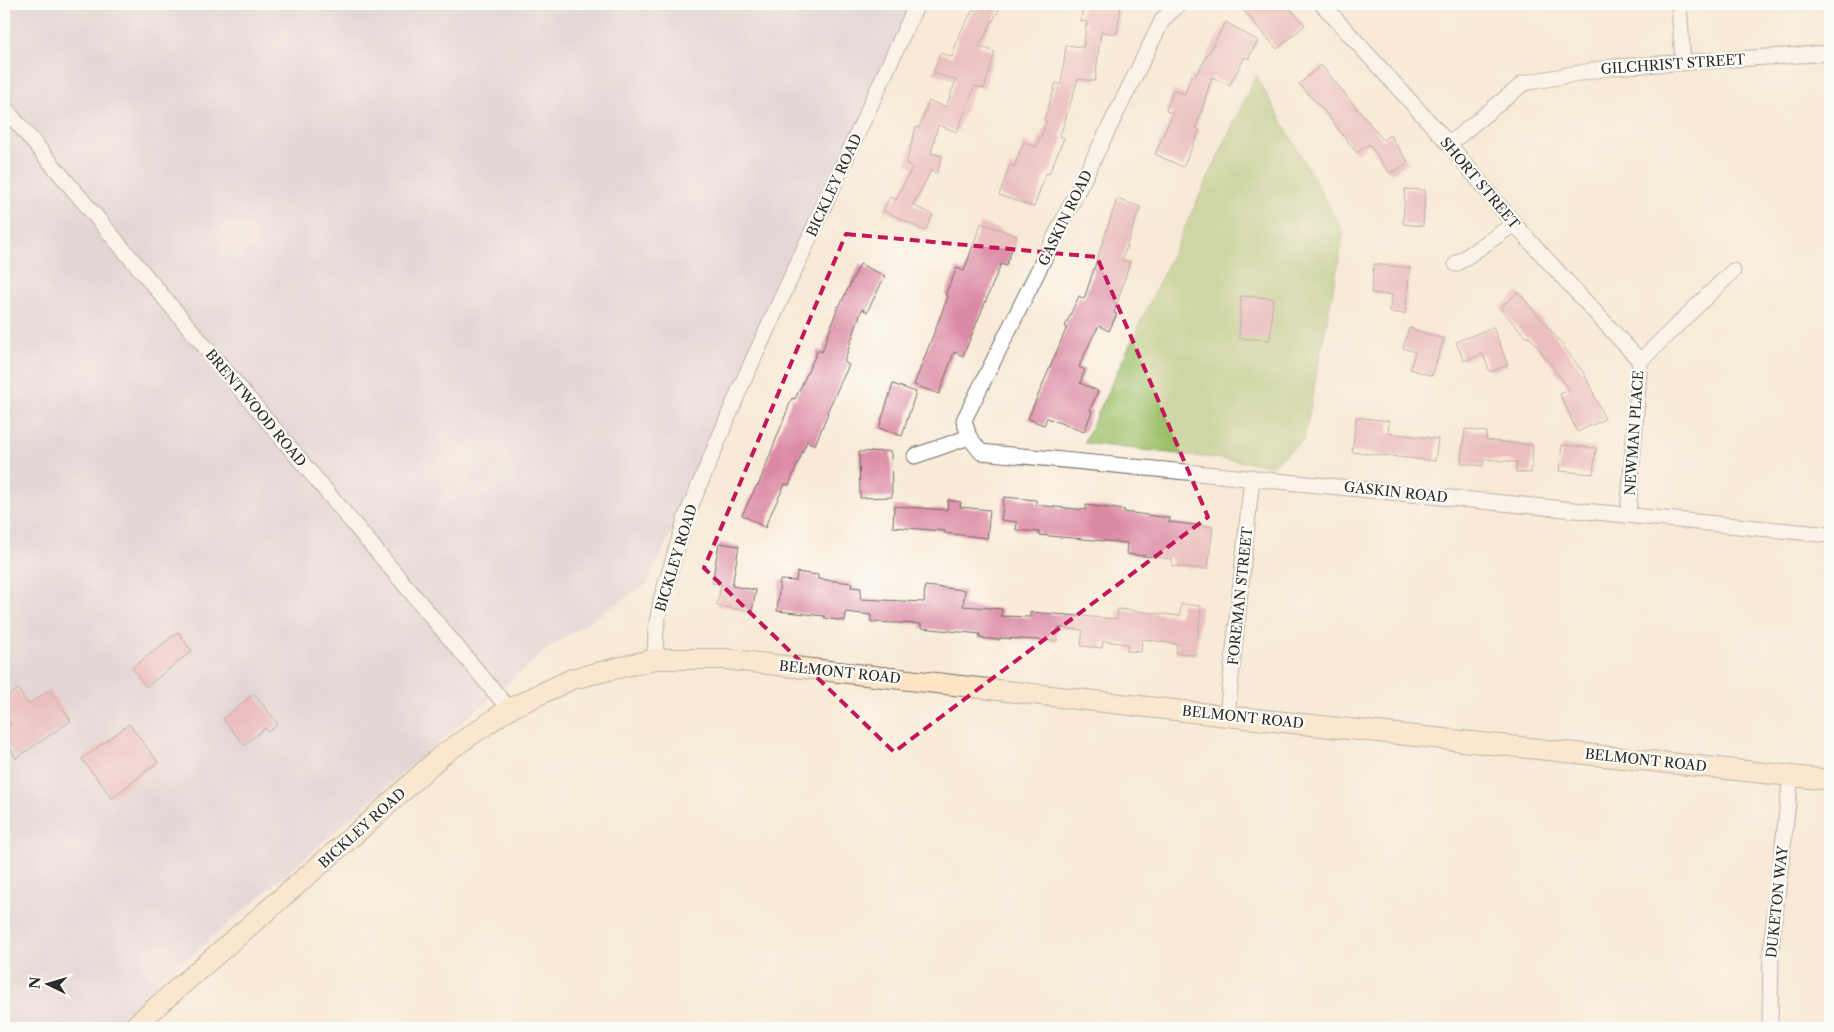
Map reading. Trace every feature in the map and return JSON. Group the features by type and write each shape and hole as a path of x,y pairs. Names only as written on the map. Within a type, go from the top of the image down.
{"street":[{"name":"BICKLEY ROAD","path":"132,1028 369,822 442,755 508,709 572,678 655,660 656,629 661,600 686,518 742,386 918,4"},
{"name":"GASKIN ROAD","path":"1178,4 1163,19 964,420 969,437 982,452 1830,534"},
{"name":"SHORT STREET","path":"1322,4 1449,144 1514,224 1640,361"},
{"path":"1679,4 1684,63"},
{"name":"GILCHRIST STREET","path":"1449,144 1524,83 1613,67 1830,53"},
{"name":"BRENTWOOD ROAD","path":"4,107 508,709"},
{"path":"1456,264 1514,224"},
{"name":"NEWMAN PLACE","path":"1628,515 1640,361 1733,271"},
{"path":"915,456 969,437"},
{"name":"FOREMAN STREET","path":"1227,716 1252,477"},
{"name":"BELMONT ROAD","path":"655,660 724,659 1227,716 1830,780"},
{"name":"DUKETON WAY","path":"1770,1028 1771,949 1791,776"}],"highlighted area":[{"path":"846,234 1097,257 1208,517 894,752 704,568"}],"shaded area":[{"path":"4,4 913,4 648,583 546,650 107,1028 4,1028"}],"green space":[{"path":"1256,75 1344,233 1304,440 1272,465 1084,443"}],"building":[{"path":"976,4 1002,4 979,46 995,52 984,89 975,86 957,132 938,125 931,153 942,156 937,173 931,171 913,205 933,215 925,231 883,210 890,197 896,200 913,166 906,164 916,127 919,128 929,101 946,107 956,80 933,73 940,53 952,57 959,35"},
{"path":"1097,4 1121,4 1117,34 1101,32 1095,81 1078,79 1060,136 1064,138 1049,174 1046,173 1034,207 999,195 1010,165 1014,167 1024,142 1036,147 1047,121 1044,120 1056,83 1061,85 1066,45 1083,47 1087,22 1081,21 1083,5 1097,7"},
{"path":"1238,4 1286,4 1305,25 1277,49"},
{"path":"1226,22 1258,41 1248,59 1245,57 1229,86 1212,77 1196,128 1200,130 1183,167 1155,154 1173,113 1166,111 1173,90 1185,94 1191,76 1195,77"},
{"path":"1321,65 1383,140 1390,135 1408,162 1394,172 1389,172 1369,144 1357,153 1324,111 1299,84"},
{"path":"1405,189 1425,190 1423,226 1403,224"},
{"path":"1117,199 1140,207 1122,260 1130,262 1114,313 1117,314 1109,331 1099,326 1079,367 1085,370 1080,383 1098,391 1090,410 1092,411 1084,432 1047,418 1044,425 1028,419 1079,296 1084,299"},
{"path":"981,223 1017,236 1006,266 1001,264 963,356 954,352 939,394 914,385 948,296 945,295 957,268 964,271"},
{"path":"860,264 885,276 867,312 862,309 844,362 849,365 827,412 815,445 807,441 789,485 785,484 766,528 742,515 758,486 792,398 795,399 818,350 822,352 838,306"},
{"path":"1374,264 1410,268 1405,314 1390,312 1392,295 1371,293"},
{"path":"1518,292 1584,373 1605,419 1577,432 1560,394 1570,390 1529,336 1527,338 1500,308"},
{"path":"1241,296 1273,298 1270,340 1239,338"},
{"path":"1493,327 1508,365 1490,372 1483,354 1464,361 1456,342"},
{"path":"1409,328 1444,339 1432,376 1410,369 1415,352 1403,348"},
{"path":"893,384 916,392 902,436 879,428"},
{"path":"1356,417 1389,421 1388,433 1438,439 1435,461 1352,452"},
{"path":"1465,429 1487,432 1486,440 1533,445 1531,473 1516,472 1517,462 1484,459 1483,466 1461,463"},
{"path":"1562,445 1596,448 1593,474 1559,471"},
{"path":"891,451 892,497 860,498 859,452"},
{"path":"1004,497 1036,500 1036,505 1086,510 1086,505 1125,510 1124,512 1170,518 1169,522 1213,527 1208,569 1172,566 1172,559 1126,554 1127,543 1039,535 1039,532 1016,530 1017,522 1001,520"},
{"path":"948,500 961,502 960,507 990,510 987,538 944,533 945,531 893,527 894,506 947,510"},
{"path":"719,543 739,546 732,586 756,590 752,611 717,606 721,584 712,583"},
{"path":"797,572 818,575 818,579 852,583 851,587 861,588 860,599 924,602 925,586 965,590 963,606 1002,609 1001,616 1030,617 1030,612 1117,619 1118,609 1180,616 1181,604 1201,606 1196,655 1176,653 1177,644 1142,639 1141,652 1127,651 1128,644 1103,641 1102,648 1081,646 1083,630 1058,628 1057,641 1000,638 1000,640 979,638 980,634 921,628 921,624 871,622 871,615 846,612 845,621 824,618 825,616 777,611 780,580 796,581"},
{"path":"178,632 192,651 146,687 132,668"},
{"path":"18,689 28,704 50,690 71,721 16,758 4,739 4,728 11,724 4,713 4,699"},
{"path":"254,694 278,724 268,732 265,728 244,745 223,719"},
{"path":"129,724 158,762 112,798 82,759"}]}
